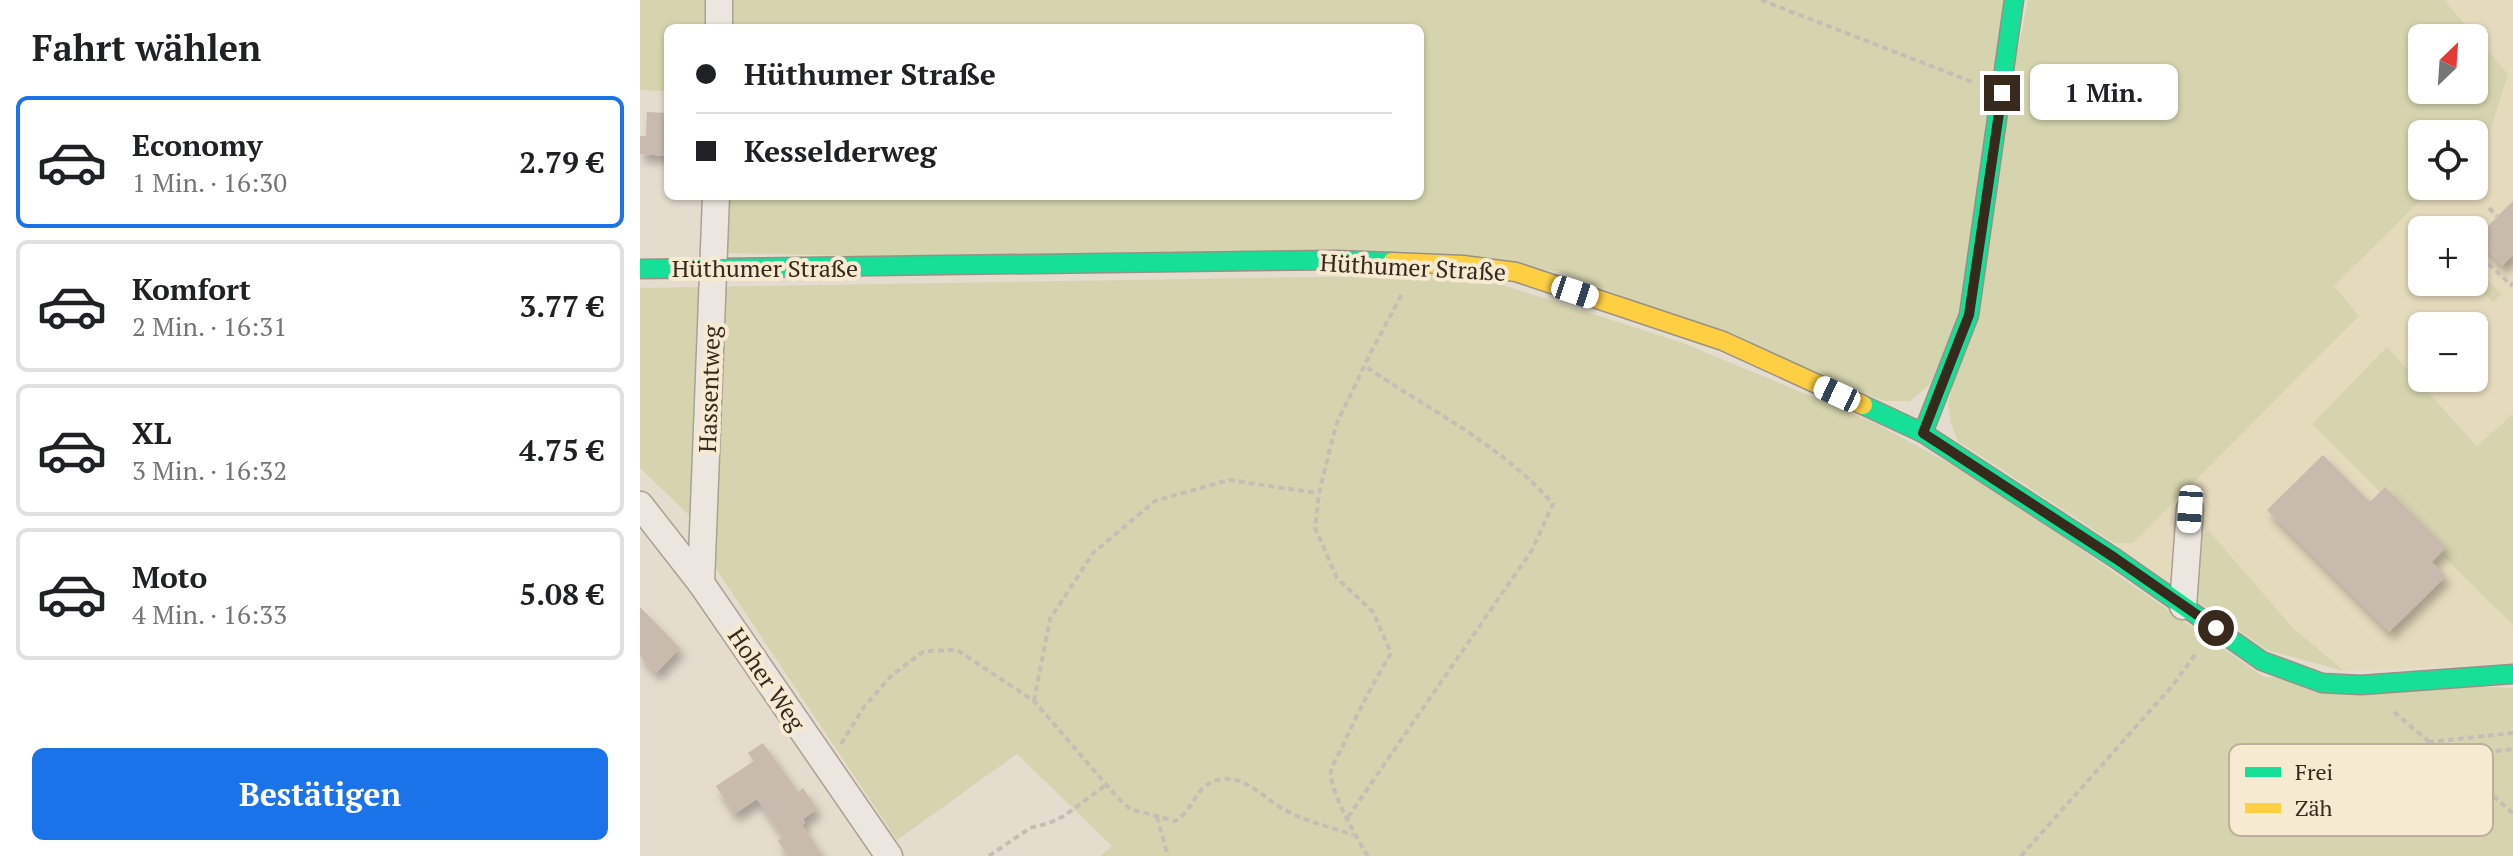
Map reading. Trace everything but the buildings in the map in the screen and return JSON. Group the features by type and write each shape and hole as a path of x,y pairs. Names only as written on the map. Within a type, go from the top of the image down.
{"street":[{"path":"719,0 719,24"},
{"path":"1923,433 1969,315 2014,0"},
{"name":"Hassentweg","path":"701,583 716,200"},
{"name":"Hüthumer Straße","path":"640,269 1336,260 1463,265 1516,272 1708,336 1923,433 2115,558 2262,661 2322,683 2361,685 2513,674"},
{"name":"Hoher Weg","path":"640,505 701,583 889,856"},
{"path":"2183,606 2190,509"}],"path":[{"path":"1761,0 2002,93"},
{"path":"2489,208 2497,216"},
{"path":"1368,856 1353,835 1331,773 1359,708 1391,653 1373,612 1337,578 1315,528 1319,493 1336,425 1418,263"},
{"path":"2488,263 2511,285 2513,283"},
{"path":"1348,817 1532,550 1553,504 1532,479 1496,452 1364,366"},
{"path":"1034,701 1050,619 1093,553 1155,501 1229,480 1319,493"},
{"path":"2021,856 2173,685 2216,628"},
{"path":"827,766 864,707 892,675 924,651 957,650 1034,701 1130,809 1175,821 1187,814 1192,801 1208,784 1221,778 1248,784 1284,810 1353,835"},
{"path":"2361,685 2430,744"},
{"path":"2428,742 2513,733"},
{"path":"2493,751 2513,749"},
{"path":"989,856 1030,828 1064,816 1106,784"},
{"path":"2493,796 2513,813"},
{"path":"1157,817 1168,856"}],"shaded area":[{"path":"2444,0 2513,0 2513,414 2478,446 2428,392 2488,392 2488,312 2408,312 2408,370 2387,347 2380,491 2385,487 2446,547 2441,553 2513,625 2513,663 2344,671 2293,628 2208,531 2175,586 2114,543 2359,316 2334,287 2421,200 2488,200 2490,132 2507,74 2488,52 2488,24 2464,24"}],"green space":[{"path":"640,0 709,0 707,24 664,24 664,91 640,90"},
{"path":"728,0 2004,0 1960,312 1930,384 1910,401 1884,401 1559,271 722,253 723,200 1424,200 1424,24 728,24"},
{"path":"2028,0 2444,0 2465,24 2408,24 2408,104 2488,104 2488,51 2508,74 2488,134 2488,120 2408,120 2408,200 2421,200 2334,286 2359,316 2133,543 2114,543 1958,441 1948,405"},
{"path":"1435,275 1484,279 1683,343 1873,422 1987,484 2264,677 2513,688 2513,856 1100,856 1112,846 1017,754 897,840 718,572 690,516 640,468 640,288"},
{"path":"2488,281 2501,294 2493,303 2486,296"},
{"path":"2387,347 2408,370 2408,392 2428,392 2477,446 2513,414 2513,625 2440,553 2445,547 2385,487 2380,492 2312,424"},
{"path":"2208,530 2293,628 2344,671 2267,650 2175,586 2172,566"}],"traffic: fast":[{"path":"1923,433 1969,315 2014,0"},
{"path":"640,269 1336,260 1392,262"},
{"path":"1863,405 1923,433 2115,558 2262,661 2322,683 2361,685 2513,674"}],"traffic: slow":[{"path":"1392,262 1463,265 1516,272 1723,341 1863,405"}],"route":[{"path":"2002,93 1969,315 1923,433 2216,628"}]}
